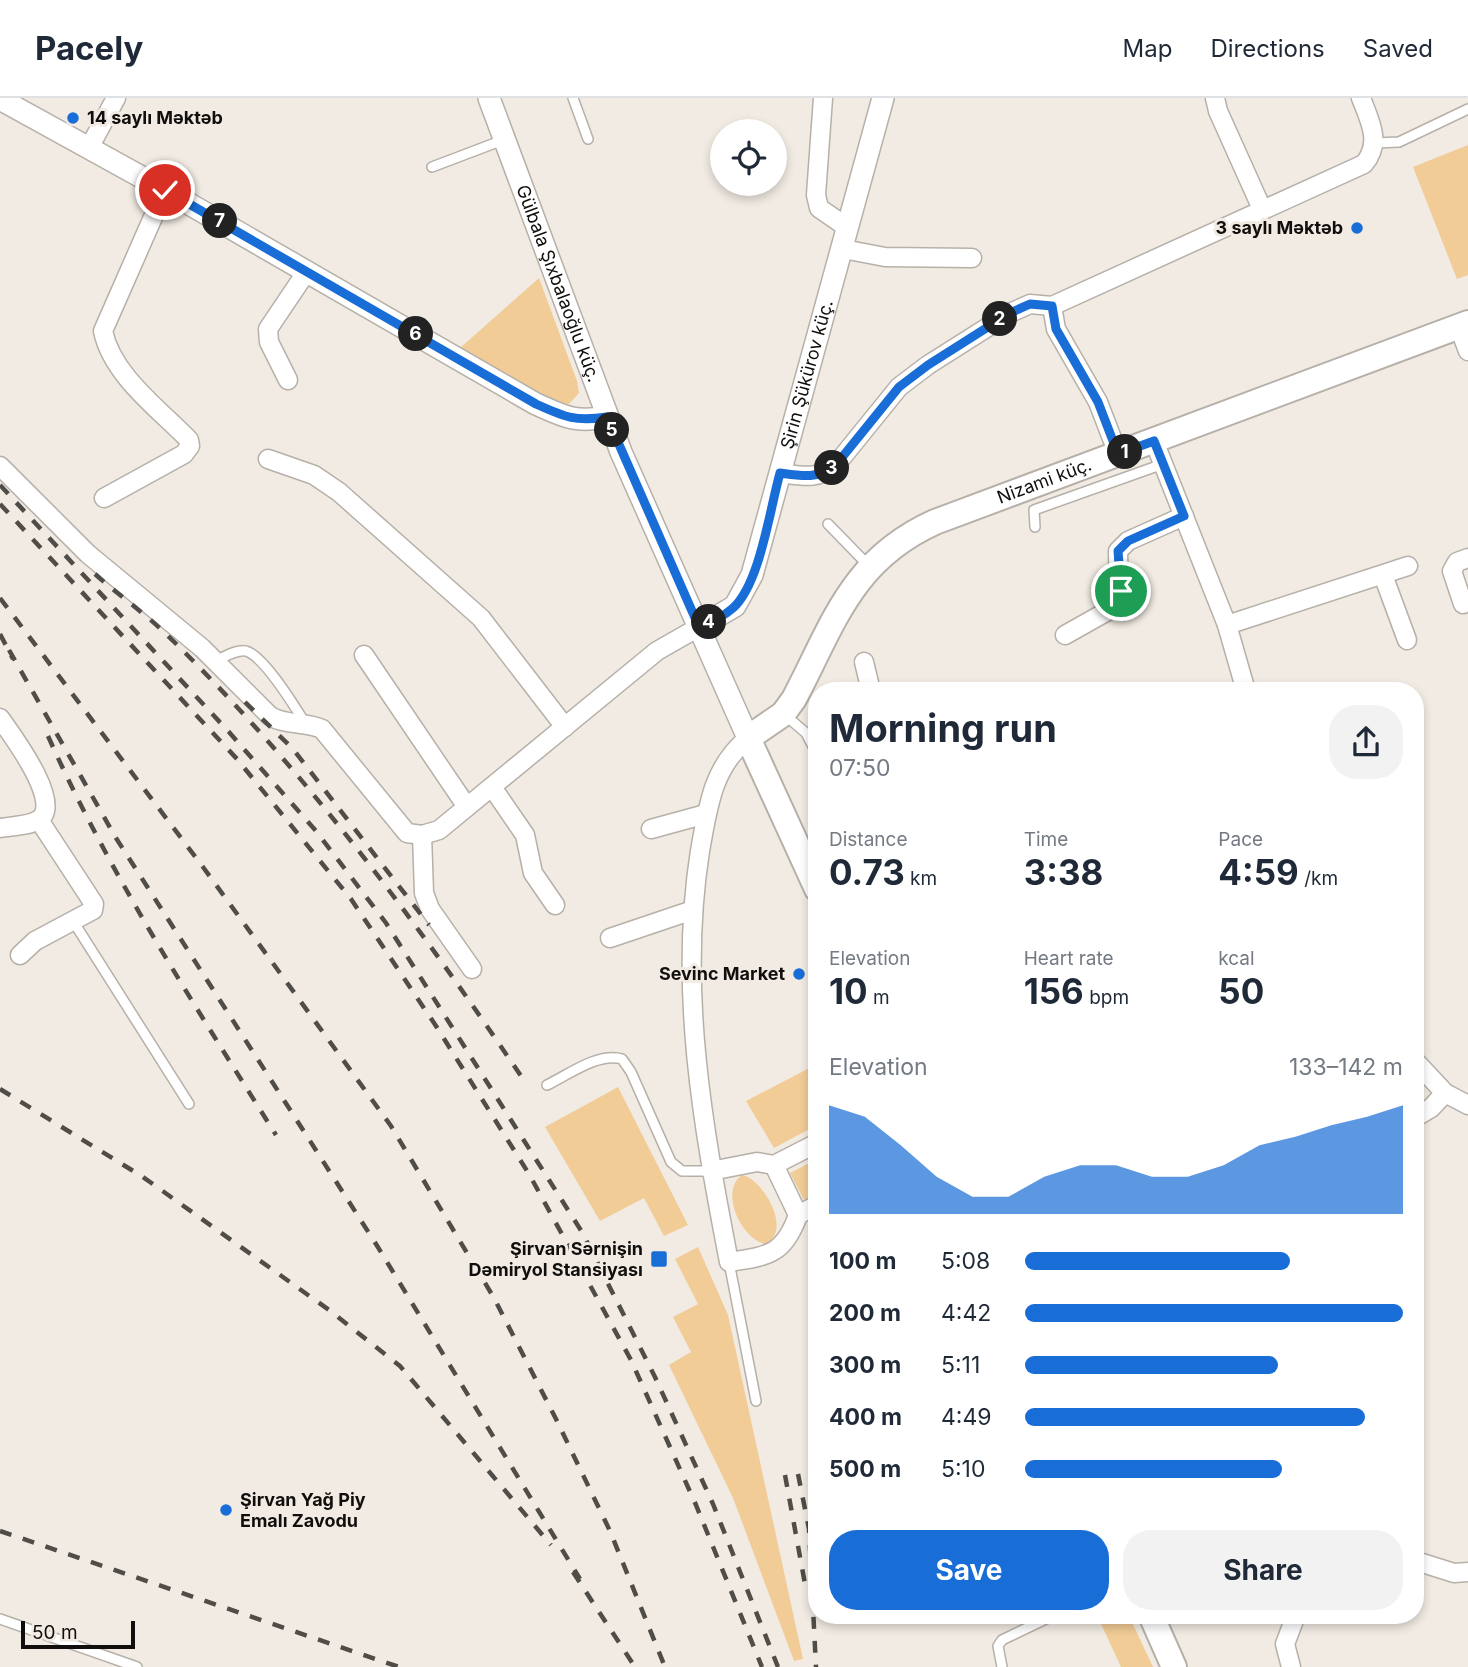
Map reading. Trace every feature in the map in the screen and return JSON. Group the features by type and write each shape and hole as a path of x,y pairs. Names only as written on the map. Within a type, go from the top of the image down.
{"main road":[{"name":"Nizami küç.","path":"748,738 783,714 847,597 869,566 888,548 922,528 1463,325"},
{"name":"Gülbala Şıxbalaoğlu küç.","path":"748,738 808,869"},
{"path":"1155,1624 1174,1667"}],"street":[{"path":"89,148 116,98"},
{"name":"Gülbala Şıxbalaoğlu küç.","path":"489,98 607,417 748,738"},
{"path":"823,98 816,195 819,208 845,238 885,257 972,258"},
{"name":"Şirin Şükürov küç.","path":"699,627 735,607 752,575 883,98"},
{"path":"1215,98 1218,111 1262,209"},
{"path":"780,473 810,477 824,474 835,466 899,387 928,365 1010,313 1030,304 1052,306 1364,164 1375,143 1373,128 1361,98"},
{"path":"0,99 165,190 536,404 570,419 583,421 607,417"},
{"path":"104,498 184,454 190,446 189,440 116,365 107,348 103,331 165,190"},
{"path":"288,380 269,342 268,329 307,271"},
{"path":"1052,306 1056,329 1098,402 1118,454"},
{"path":"1463,325 1468,351"},
{"path":"1154,441 1227,625 1243,682"},
{"path":"268,459 314,475 339,492 481,618 565,727"},
{"path":"0,466 88,554 215,661 270,716 278,721 305,723 322,729 407,832 422,835 439,830 657,651 699,627"},
{"path":"1065,635 1112,608 1119,600 1118,551 1128,541 1184,516"},
{"path":"1463,604 1452,570 1457,562 1468,558"},
{"path":"1227,625 1408,566"},
{"path":"1382,575 1407,640"},
{"path":"364,655 467,807"},
{"path":"864,662 869,682"},
{"path":"0,718 36,774 45,796 45,813 38,820 0,828"},
{"path":"748,738 732,752 713,785 706,814 693,910 694,1045 711,1171 729,1262 777,1250 789,1239 798,1215 808,1210"},
{"path":"492,787 525,835 533,873 555,905"},
{"path":"651,829 706,814"},
{"path":"20,955 35,941 93,910 94,904 38,820"},
{"path":"422,835 424,893 430,909 472,969"},
{"path":"610,938 693,910"},
{"path":"1424,1071 1445,1093 1468,1105"},
{"path":"1424,1112 1445,1093"},
{"path":"711,1171 757,1162 774,1165 808,1148"},
{"path":"774,1165 798,1215"},
{"path":"1424,1564 1454,1573 1468,1572"},
{"path":"1292,1667 1285,1644 1293,1624"}],"lane":[{"path":"573,98 588,139"},
{"path":"1375,143 1399,142 1468,108"},
{"path":"432,167 505,139"},
{"path":"1035,527 1034,510 1165,464"},
{"path":"828,524 869,566"},
{"path":"215,661 237,652 253,655 279,684 305,723"},
{"path":"783,714 808,737"},
{"path":"73,921 190,1104"},
{"path":"547,1085 602,1058 612,1056 622,1059 671,1162 682,1171 711,1171"},
{"path":"729,1262 756,1401"},
{"path":"0,1619 137,1667"},
{"path":"1002,1667 998,1646 1002,1640 1035,1624"}],"shaded area":[{"path":"1468,145 1468,275 1457,279 1413,167"},
{"path":"539,278 577,381 579,393 569,404 557,402 460,348"},
{"path":"808,1069 808,1130 774,1148 746,1101"},
{"path":"618,1087 688,1225 664,1236 644,1198 600,1221 545,1127"},
{"path":"808,1164 808,1198 804,1200 790,1173"},
{"path":"742,1175 758,1185 776,1217 773,1237 765,1244 748,1233 736,1214 733,1192 735,1182"},
{"path":"698,1247 728,1315 803,1659 794,1661 733,1498 669,1365 691,1352 673,1317 698,1304 675,1259"},
{"path":"1101,1624 1133,1624 1153,1667 1121,1667"}],"railway":[{"path":"0,485 229,732 316,831 386,923 582,1232 655,1377 713,1504 778,1667"},
{"path":"0,504 237,759 351,899 436,1026 529,1174 631,1360 696,1505 762,1667"},
{"path":"95,574 164,632 263,735 309,789 397,901 521,1076"},
{"path":"0,598 203,867 391,1126 494,1298 556,1419 610,1531 665,1667"},
{"path":"0,634 13,659"},
{"path":"9,650 116,838 376,1244 580,1579"},
{"path":"245,702 293,749 429,925"},
{"path":"48,736 126,890 276,1135"},
{"path":"0,1089 143,1177 329,1310 400,1366 551,1545"},
{"path":"798,1474 808,1524"},
{"path":"785,1475 805,1584"},
{"path":"0,1531 399,1667"},
{"path":"573,1572 635,1667"},
{"path":"814,1624 816,1667"}],"place":[{"name":"14 saylı Məktəb","path":"73,118"},
{"name":"3 saylı Məktəb","path":"1357,228"},
{"name":"Sevinc Market","path":"799,974"},
{"name":"Şirvan Sərnişin Dəmiryol Stansiyası","path":"659,1259"},
{"name":"Şirvan Yağ Piy Emalı Zavodu","path":"226,1510"}],"route":[{"path":"165,190 536,404 570,419 583,421 607,417 699,627 735,607 744,593 752,575 780,473 810,477 824,474 835,466 899,387 928,365 1010,313 1030,304 1052,306 1056,329 1098,402 1118,454 1154,441 1184,516 1128,541 1118,551 1121,591"}]}
